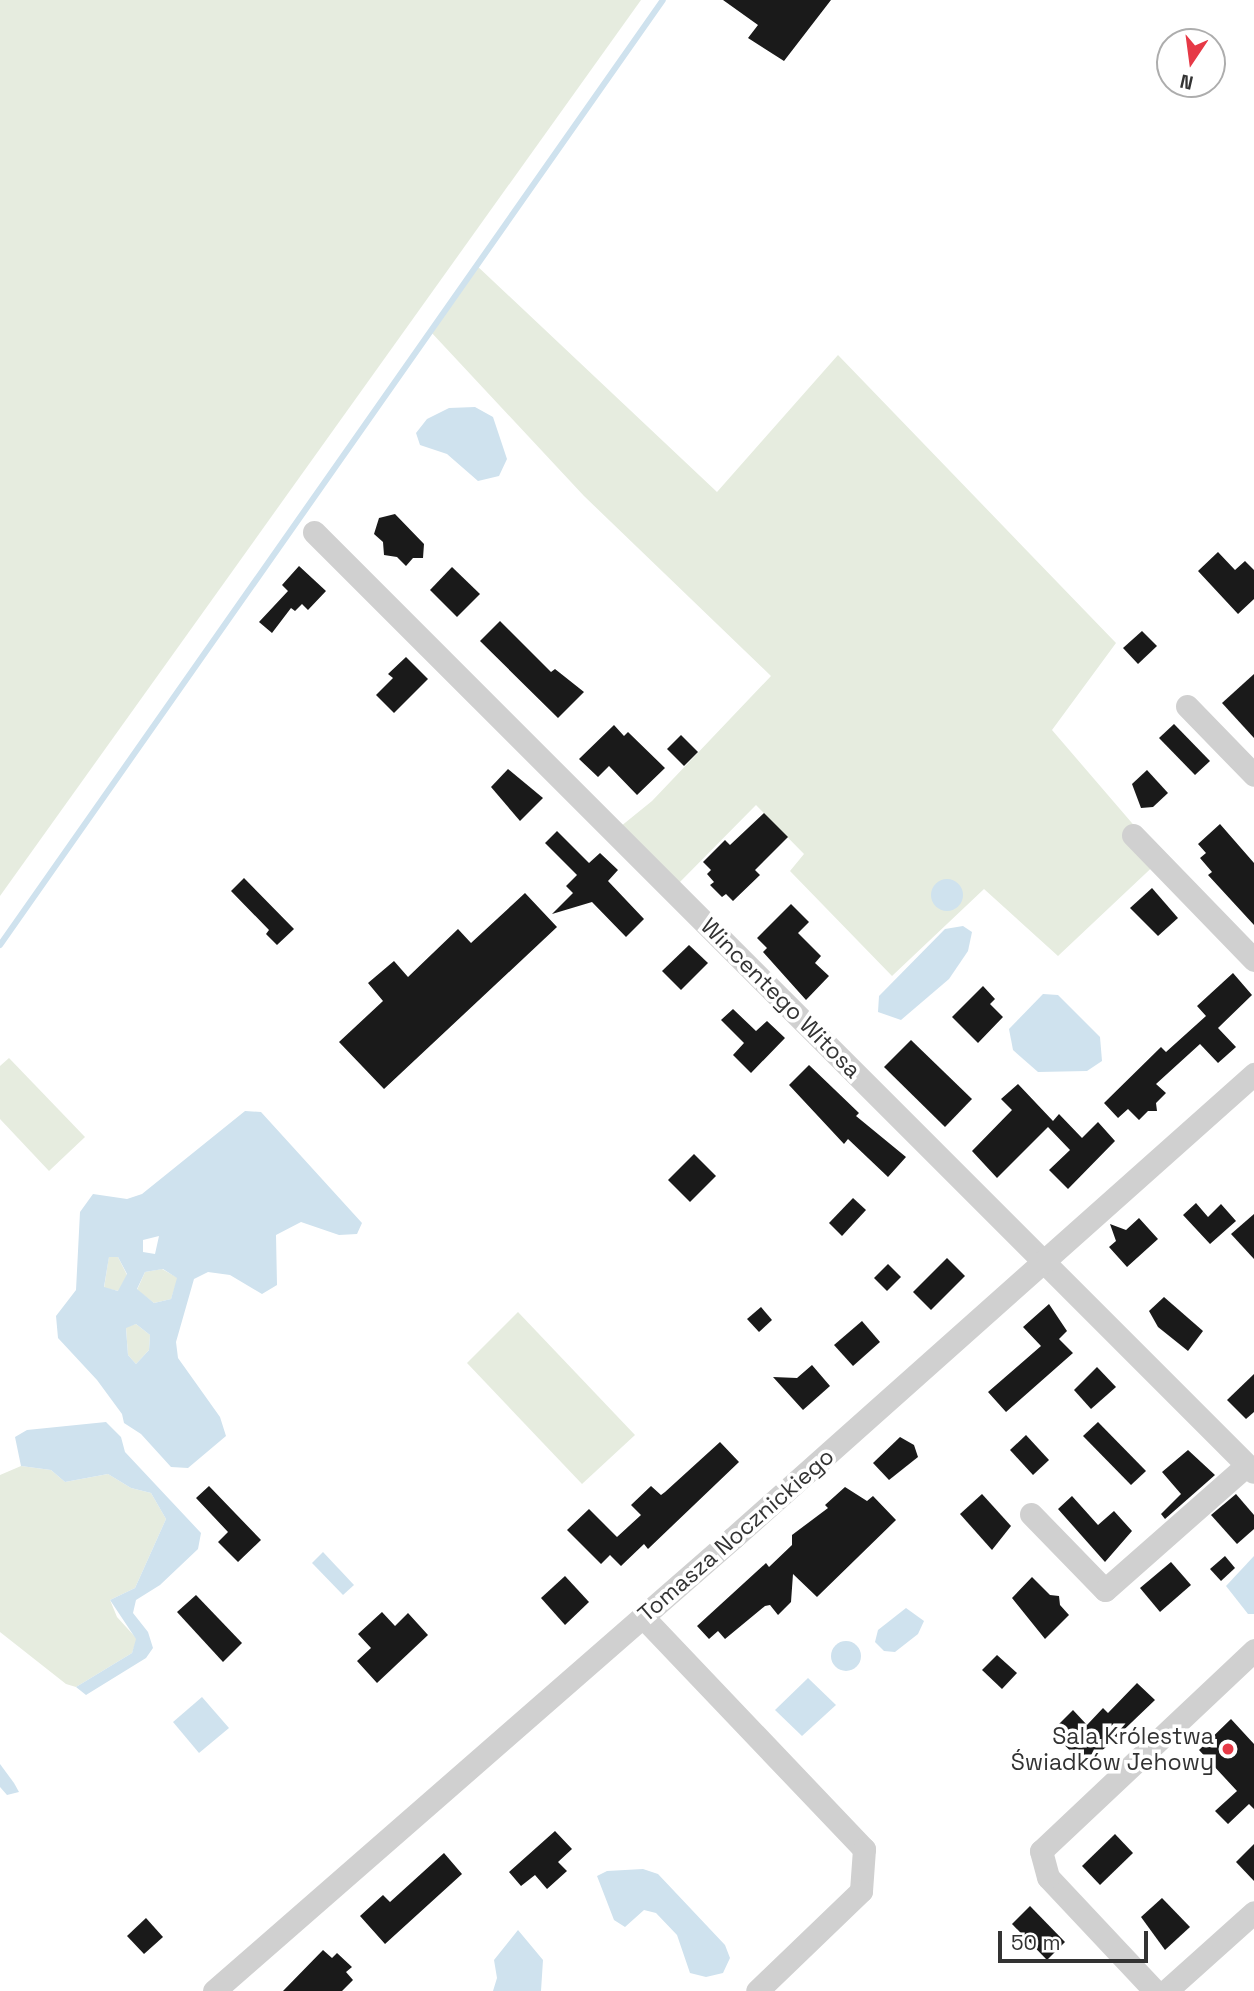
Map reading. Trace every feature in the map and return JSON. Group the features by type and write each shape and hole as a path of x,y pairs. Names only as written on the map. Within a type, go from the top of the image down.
{"street":[{"name":"Wincentego Witosa","path":"313,532 1251,1469 1105,1590 1031,1514"},
{"path":"1187,706 1254,775"},
{"path":"1133,835 1254,960"},
{"name":"Tomasza Nocznickiego","path":"214,1991 1044,1262 1254,1074"},
{"path":"642,1616 864,1849 861,1891 757,1991"},
{"path":"1155,1991 1048,1877 1041,1851 1254,1650"},
{"path":"1166,1991 1254,1913"}],"shaded area":[{"path":"0,0 641,0 0,896"},
{"path":"475,264 717,492 838,355 1116,643 1052,730 1162,858 1058,956 984,889 892,976 790,871 804,854 756,805 676,886 615,831 652,801 771,676 584,496 430,331"},
{"path":"9,1058 85,1137 49,1171 0,1119 0,1066"},
{"path":"109,1256 118,1257 127,1275 119,1291 104,1288"},
{"path":"162,1269 178,1278 171,1299 154,1303 137,1290 145,1272"},
{"path":"518,1312 635,1435 582,1484 467,1363"},
{"path":"136,1324 150,1335 149,1350 136,1364 128,1355 126,1327"},
{"path":"21,1466 51,1470 65,1482 108,1474 131,1488 151,1493 166,1519 135,1588 110,1600 117,1617 137,1639 132,1653 76,1687 66,1684 0,1632 0,1475"}],"water":[{"path":"475,407 493,417 507,459 499,476 478,481 447,454 420,445 416,433 427,419 449,408"},
{"path":"947,879 958,884 963,895 958,906 947,911 936,906 931,895 936,884"},
{"path":"963,926 972,932 968,951 949,979 901,1020 878,1012 879,996 945,929"},
{"path":"1043,994 1058,995 1100,1037 1102,1061 1087,1071 1038,1072 1013,1050 1009,1029"},
{"path":"245,1111 261,1112 362,1223 357,1234 339,1235 301,1222 276,1235 277,1285 262,1294 230,1275 208,1272 194,1279 176,1342 178,1358 220,1417 226,1436 188,1468 171,1467 141,1434 124,1423 122,1414 97,1380 58,1338 56,1316 76,1290 80,1212 93,1194 127,1199 142,1194","holes":["159,1236 155,1254 143,1252 143,1240","109,1257 118,1257 127,1274 118,1291 104,1287","163,1269 177,1278 171,1299 154,1303 137,1289 145,1272","136,1324 150,1335 149,1350 136,1364 128,1355 126,1328"]},
{"path":"106,1422 121,1437 125,1452 201,1533 198,1549 160,1585 136,1600 133,1613 148,1632 153,1648 146,1658 86,1695 76,1687 132,1653 136,1639 110,1600 135,1588 166,1519 151,1493 131,1488 108,1474 65,1482 51,1470 21,1466 15,1437 27,1430"},
{"path":"323,1552 354,1585 343,1595 312,1563"},
{"path":"1254,1556 1254,1614 1248,1614 1226,1586"},
{"path":"906,1608 924,1621 918,1634 895,1652 884,1651 875,1642 878,1630"},
{"path":"846,1641 857,1645 861,1656 857,1667 846,1671 835,1667 831,1656 835,1645"},
{"path":"808,1678 836,1705 802,1736 775,1710"},
{"path":"202,1697 229,1728 199,1753 173,1722"},
{"path":"0,1764 19,1792 7,1795 0,1787"},
{"path":"643,1869 658,1874 725,1945 730,1958 723,1973 706,1977 690,1973 677,1935 656,1913 644,1910 625,1927 614,1920 597,1876 607,1871"},
{"path":"518,1930 543,1960 541,1991 493,1991 497,1978 494,1960"}],"building":[{"path":"723,0 831,0 784,61 748,38 758,25"},
{"path":"395,514 424,544 423,558 413,558 406,566 397,557 384,555 383,542 374,534 379,518"},
{"path":"1218,552 1235,570 1245,561 1254,570 1254,599 1238,614 1198,571"},
{"path":"299,566 326,591 308,610 302,604 295,611 291,608 272,633 259,622 288,591 282,585"},
{"path":"452,567 480,594 457,617 430,590"},
{"path":"500,621 551,672 555,669 584,692 558,718 480,641"},
{"path":"1142,631 1157,646 1138,664 1123,648"},
{"path":"406,657 428,679 394,713 376,695 393,678 388,674"},
{"path":"1254,674 1254,738 1222,703"},
{"path":"1174,724 1210,761 1195,775 1159,738"},
{"path":"614,725 624,736 628,732 665,768 637,795 609,766 598,777 579,759"},
{"path":"681,735 698,752 684,766 667,749"},
{"path":"508,769 543,798 520,821 491,787"},
{"path":"1147,770 1168,793 1153,807 1141,808 1132,784"},
{"path":"764,813 788,837 755,870 760,875 733,901 726,894 722,897 710,885 714,882 707,874 711,870 703,862 725,840 730,845"},
{"path":"1220,824 1254,863 1254,925 1208,875 1212,872 1200,858 1206,853 1198,844"},
{"path":"557,831 589,863 600,853 618,870 608,881 644,919 626,937 592,902 552,914 573,893 566,886 577,875 545,843"},
{"path":"244,878 294,929 277,945 266,934 269,930 231,891"},
{"path":"1152,888 1178,918 1158,936 1130,908"},
{"path":"525,893 557,927 384,1089 339,1042 383,1001 368,983 394,961 408,977 458,929 471,943"},
{"path":"791,904 809,922 798,933 821,956 815,963 829,976 806,1000 763,952 767,948 757,938"},
{"path":"689,945 708,963 681,990 662,971"},
{"path":"1233,973 1252,995 1218,1028 1236,1047 1218,1063 1200,1044 1156,1084 1166,1093 1156,1103 1157,1111 1148,1111 1139,1120 1128,1109 1118,1118 1104,1103 1161,1047 1166,1052 1206,1016 1197,1006"},
{"path":"983,986 995,999 990,1004 1003,1017 978,1043 952,1017"},
{"path":"733,1009 756,1031 767,1021 785,1038 751,1073 733,1055 744,1043 721,1020"},
{"path":"911,1040 972,1099 945,1127 884,1067"},
{"path":"809,1065 859,1113 856,1116 906,1157 888,1177 848,1139 844,1144 789,1085"},
{"path":"1018,1084 1053,1121 1059,1114 1082,1138 1098,1122 1115,1141 1068,1189 1049,1170 1070,1150 1048,1127 997,1178 972,1151 1012,1110 1001,1099"},
{"path":"694,1154 716,1176 690,1202 668,1180"},
{"path":"853,1198 866,1210 842,1236 829,1223"},
{"path":"1196,1203 1208,1217 1221,1204 1236,1221 1210,1244 1183,1215"},
{"path":"1254,1214 1254,1259 1231,1234"},
{"path":"1139,1218 1158,1239 1127,1267 1109,1247 1116,1241 1110,1224 1126,1230"},
{"path":"947,1258 965,1276 931,1310 913,1292"},
{"path":"888,1264 901,1277 887,1291 874,1278"},
{"path":"1164,1297 1203,1331 1188,1351 1158,1327 1149,1311"},
{"path":"1049,1304 1067,1331 1059,1339 1073,1353 1006,1412 988,1392 1041,1346 1023,1327"},
{"path":"761,1307 772,1320 759,1332 747,1319"},
{"path":"862,1321 880,1342 853,1366 834,1345"},
{"path":"812,1365 830,1386 803,1410 773,1377 797,1378"},
{"path":"1097,1367 1116,1387 1091,1409 1074,1390"},
{"path":"1254,1374 1254,1412 1246,1419 1227,1400"},
{"path":"1098,1422 1146,1471 1131,1485 1083,1436"},
{"path":"1026,1435 1049,1460 1033,1475 1010,1450"},
{"path":"900,1437 914,1445 918,1457 889,1480 873,1463"},
{"path":"720,1442 739,1462 648,1549 644,1544 621,1566 610,1555 601,1564 567,1530 589,1509 617,1537 641,1515 631,1505 651,1486 661,1495"},
{"path":"1188,1450 1215,1475 1165,1519 1161,1514 1181,1494 1162,1472"},
{"path":"209,1486 261,1540 238,1562 218,1542 228,1532 196,1498"},
{"path":"845,1487 867,1501 873,1496 896,1520 817,1597 793,1574 791,1602 778,1615 770,1605 765,1606 725,1639 718,1631 709,1639 697,1626 766,1563 769,1567 792,1545 792,1535 828,1508 825,1505"},
{"path":"982,1494 1011,1526 992,1550 960,1514"},
{"path":"1236,1494 1254,1515 1254,1529 1237,1544 1211,1515"},
{"path":"1072,1496 1098,1525 1114,1511 1132,1531 1105,1562 1058,1509"},
{"path":"1225,1556 1235,1568 1221,1581 1210,1569"},
{"path":"1171,1562 1191,1585 1160,1612 1140,1588"},
{"path":"565,1576 589,1602 565,1625 541,1598"},
{"path":"1032,1577 1050,1595 1059,1596 1060,1605 1069,1615 1045,1639 1012,1598"},
{"path":"196,1595 242,1643 223,1662 177,1612"},
{"path":"382,1612 395,1626 408,1613 428,1635 377,1683 357,1661 371,1648 358,1634"},
{"path":"997,1655 1017,1673 1002,1689 982,1670"},
{"path":"1137,1683 1155,1700 1086,1766 1051,1732 1073,1710 1087,1725 1103,1708 1108,1713"},
{"path":"1231,1719 1254,1744 1254,1809 1249,1804 1228,1824 1215,1811 1237,1791 1199,1750"},
{"path":"555,1831 572,1849 558,1862 567,1871 547,1889 535,1875 521,1886 509,1872"},
{"path":"1115,1834 1133,1853 1100,1885 1082,1866"},
{"path":"1254,1844 1254,1881 1236,1862"},
{"path":"444,1853 462,1874 385,1944 360,1916 383,1895 390,1902"},
{"path":"1162,1898 1190,1927 1165,1950 1141,1917"},
{"path":"1030,1906 1065,1942 1047,1960 1012,1924"},
{"path":"146,1918 163,1937 144,1954 127,1936"},
{"path":"323,1950 332,1958 337,1953 352,1967 346,1972 353,1980 342,1991 283,1991"}],"waterway":[{"path":"0,945 663,0"}],"place":[{"name":"Sala Królestwa Świadków Jehowy","path":"1228,1749"}]}
